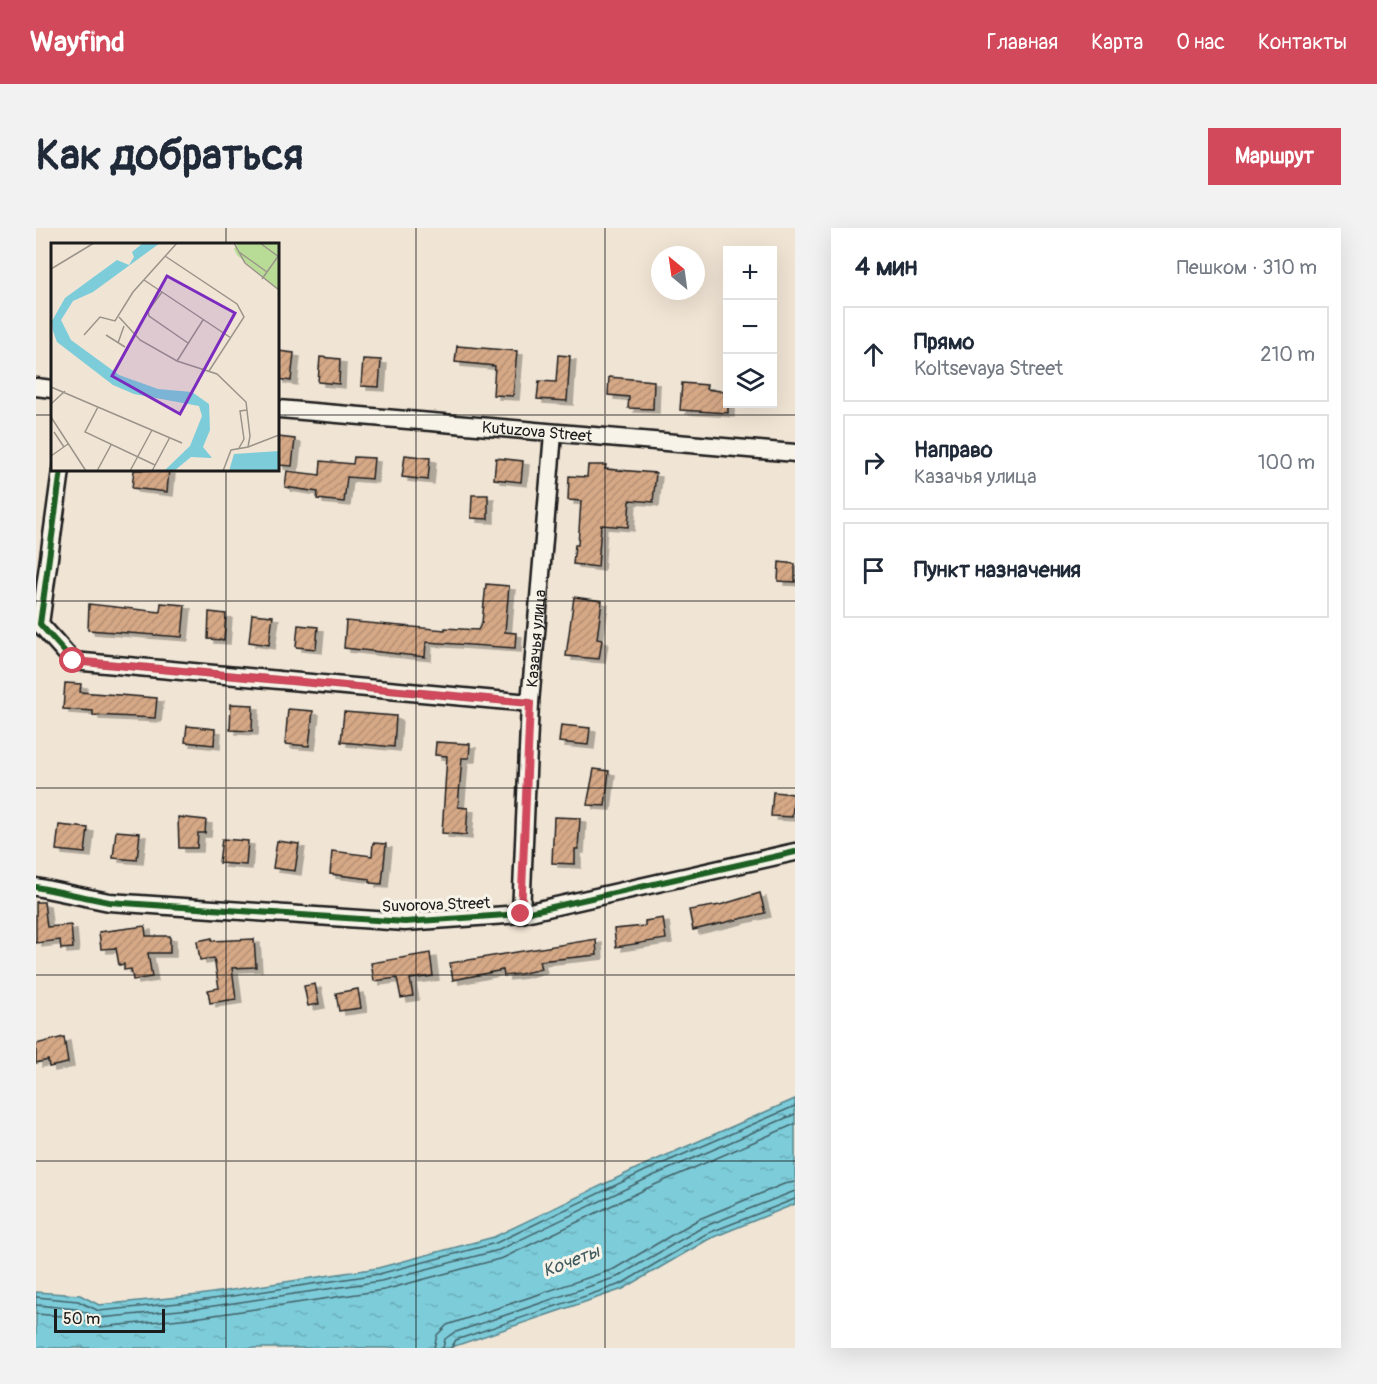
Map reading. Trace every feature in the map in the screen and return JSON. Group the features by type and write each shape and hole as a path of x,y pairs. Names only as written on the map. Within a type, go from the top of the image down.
{"street":[{"path":"36,387 51,389"},
{"name":"Kutuzova Street","path":"279,409 795,453"},
{"name":"Казачья улица","path":"521,914 530,703 553,434"},
{"path":"61,471 40,624 73,661 530,703"},
{"name":"Suvorova Street","path":"36,887 109,903 405,922 521,914 795,852"}],"water":[{"name":"Кочеты","path":"795,1099 795,1204 709,1239 623,1289 449,1348 36,1348 36,1292 80,1295 99,1305 199,1295 378,1268 494,1237 642,1166"}],"building":[{"path":"457,346 517,351 513,396 493,395 495,366 455,362"},
{"path":"279,351 294,353 291,381 279,379"},
{"path":"558,355 570,356 567,401 537,399 539,381 556,382"},
{"path":"320,357 340,359 339,384 318,382"},
{"path":"363,359 381,360 379,387 361,386"},
{"path":"609,377 654,381 653,409 628,408 629,397 608,395"},
{"path":"682,383 707,385 706,389 723,391 723,408 728,408 728,413 680,410"},
{"path":"279,437 295,439 292,466 279,465"},
{"path":"405,455 430,458 428,480 402,477"},
{"path":"354,457 374,458 372,479 347,477 344,502 317,499 318,492 285,487 287,471 320,475 321,461 353,464"},
{"path":"496,458 523,461 521,482 494,479"},
{"path":"588,465 606,465 605,469 656,473 653,502 630,500 628,527 601,525 598,567 573,564 575,545 578,545 581,501 568,500 569,476 587,477"},
{"path":"134,471 169,471 167,492 132,488"},
{"path":"472,495 488,495 488,519 471,518"},
{"path":"779,562 795,564 795,582 778,581"},
{"path":"486,584 509,586 505,632 516,633 515,648 426,642 425,657 344,648 346,621 445,630 445,628 478,630 482,622"},
{"path":"574,597 602,601 597,639 602,640 599,659 566,656"},
{"path":"161,603 185,605 182,637 88,630 89,604 160,612"},
{"path":"209,612 226,614 224,640 208,639"},
{"path":"252,614 273,616 269,645 249,642"},
{"path":"298,625 318,627 316,649 296,647"},
{"path":"65,683 81,684 80,692 157,698 155,718 93,715 93,711 63,709"},
{"path":"231,704 253,705 252,731 230,730"},
{"path":"288,709 313,711 309,746 285,744"},
{"path":"344,712 396,716 394,747 341,742"},
{"path":"561,725 590,728 588,745 559,742"},
{"path":"187,726 215,729 214,745 185,742"},
{"path":"436,742 470,744 469,758 462,758 458,807 468,808 466,835 442,833 447,756 435,755"},
{"path":"594,769 609,771 605,806 587,805"},
{"path":"773,792 794,794 792,817 771,816"},
{"path":"178,817 206,820 205,833 198,833 197,848 179,848"},
{"path":"554,817 580,818 575,864 552,863"},
{"path":"59,825 88,828 85,853 56,850"},
{"path":"116,831 140,833 137,860 113,858"},
{"path":"222,839 248,841 246,865 219,863"},
{"path":"277,841 299,844 295,871 273,868"},
{"path":"373,843 386,844 382,884 370,883 370,879 330,874 332,851 372,856"},
{"path":"760,893 765,913 693,930 689,910 720,905"},
{"path":"36,902 44,902 47,927 71,925 73,948 61,949 60,940 36,943"},
{"path":"663,918 666,939 616,947 614,929 645,926 645,921"},
{"path":"145,926 146,936 170,936 170,953 148,953 152,977 133,980 131,969 124,970 124,964 119,965 116,948 101,949 99,932"},
{"path":"212,938 212,941 254,939 256,967 232,968 236,999 210,1003 208,990 219,988 214,958 200,960 197,941"},
{"path":"596,939 597,955 539,961 541,969 520,974 504,976 503,970 453,980 450,963"},
{"path":"430,953 433,976 410,979 413,996 401,998 397,978 374,981 371,963"},
{"path":"315,984 319,1004 308,1006 304,986"},
{"path":"358,989 361,1008 339,1011 336,993"},
{"path":"64,1037 68,1063 49,1067 48,1060 36,1063 36,1044"}],"cycle path":[{"path":"61,471 40,624 73,661 530,703"},
{"path":"36,887 109,902 405,922 521,914 795,852"}],"route":[{"path":"73,661 530,703 521,914"}]}
